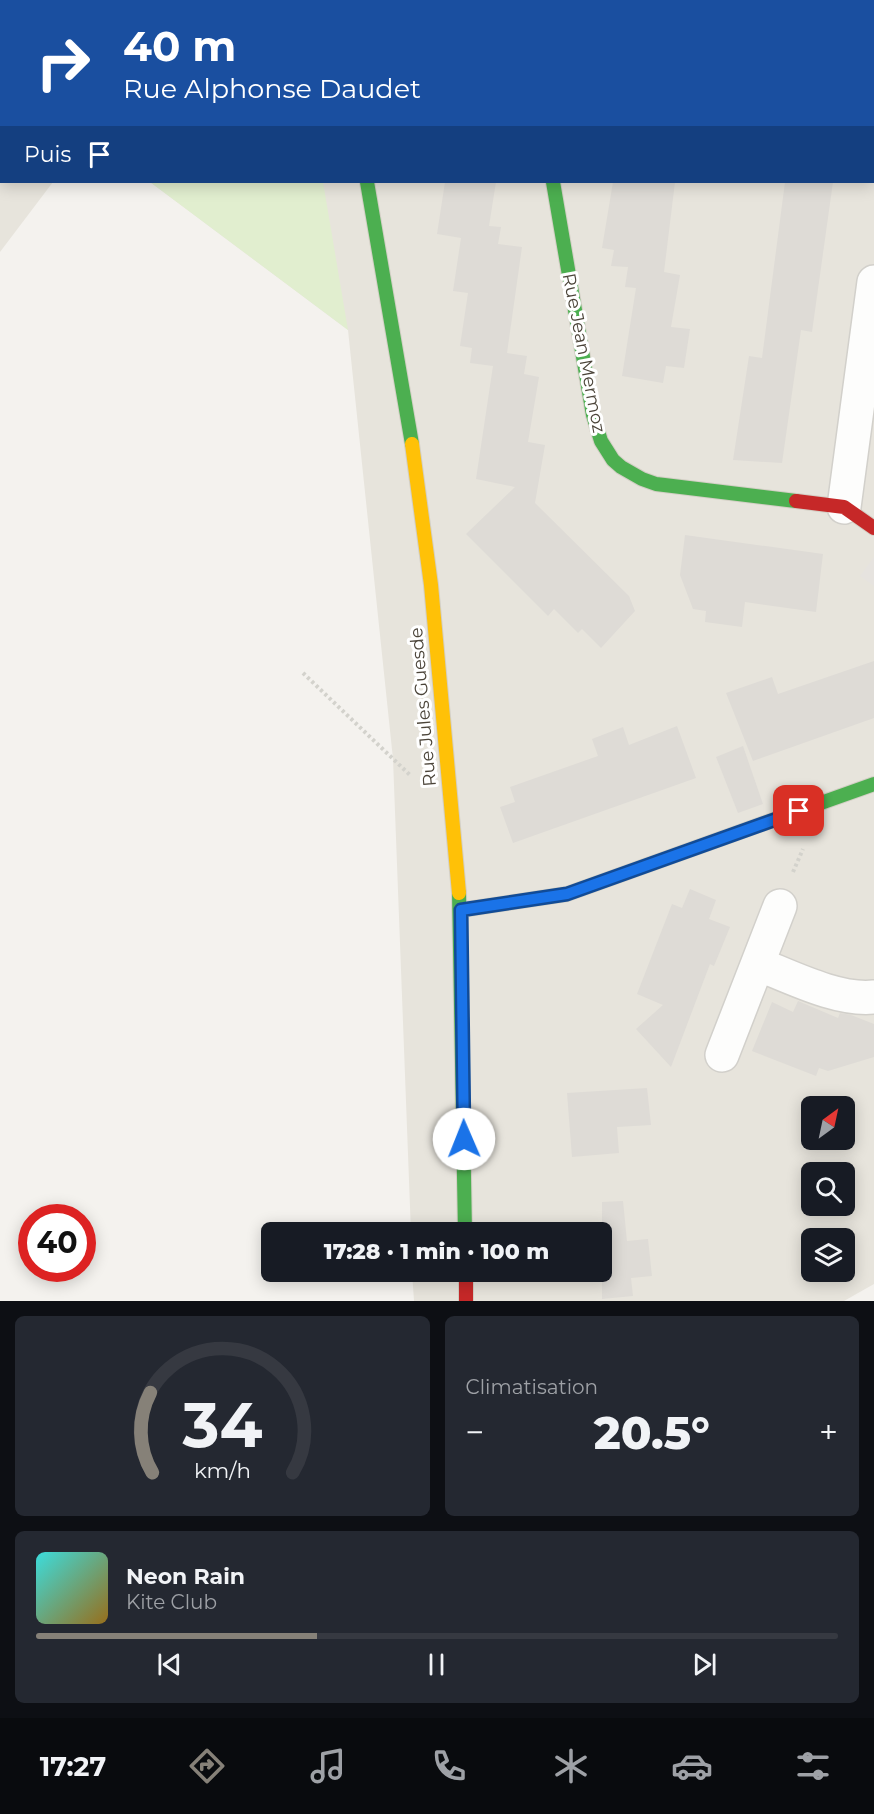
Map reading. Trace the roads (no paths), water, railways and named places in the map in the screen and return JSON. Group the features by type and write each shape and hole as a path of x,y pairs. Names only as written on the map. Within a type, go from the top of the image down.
{"street":[{"name":"Rue Jules Guesde","path":"368,183 423,518 432,597 461,910 465,1222"},
{"name":"Rue Jean Mermoz","path":"553,183 593,415 599,438 607,454 619,467 637,478 656,484 844,507 874,528"},
{"path":"844,507 874,282"},
{"path":"461,910 567,894 874,784"},
{"path":"723,1055 780,906"},
{"path":"758,964 832,991 851,996 874,997"},
{"path":"466,1282 466,1301"}]}
